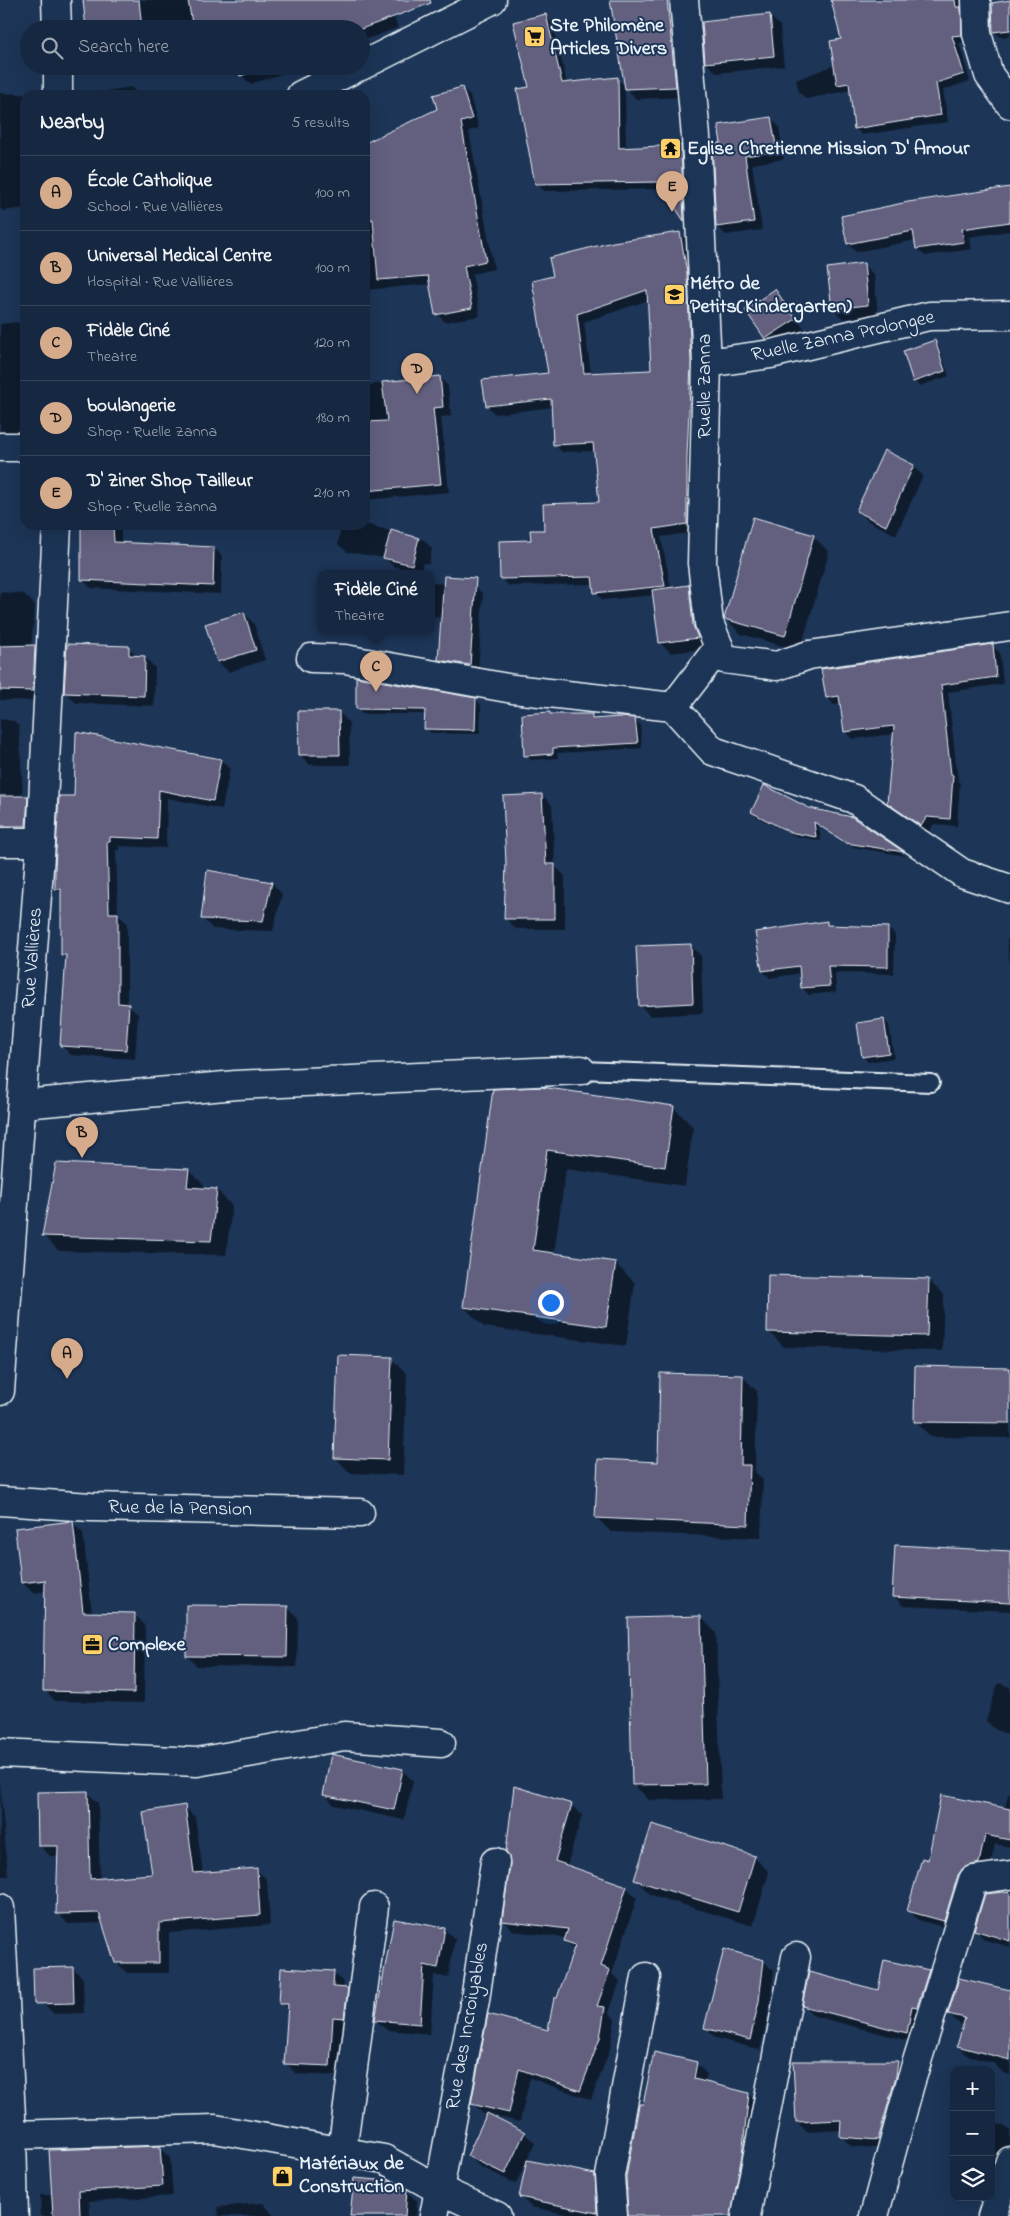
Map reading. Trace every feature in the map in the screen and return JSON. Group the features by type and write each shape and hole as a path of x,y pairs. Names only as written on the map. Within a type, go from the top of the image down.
{"street":[{"path":"56,0 57,20"},
{"path":"370,61 492,0"},
{"name":"Ruelle Zanna","path":"684,0 696,137 707,363 702,563 708,623 719,647"},
{"path":"976,0 977,34 989,75 1010,104"},
{"path":"58,75 58,90"},
{"path":"310,90 341,75"},
{"name":"Ruelle Zanna Prolongee","path":"707,363 772,354 929,316 1010,315"},
{"path":"0,447 20,448"},
{"name":"Rue Vallières","path":"0,1391 5,1242 23,1104 41,842 57,530"},
{"path":"719,647 724,659 777,666 809,655 1010,626"},
{"path":"673,708 719,647"},
{"path":"311,658 345,659 513,689 673,708 713,751 854,799 962,873 1010,889"},
{"path":"0,842 41,842"},
{"path":"23,1104 236,1085 581,1070"},
{"name":"Rue de la Pension","path":"0,1501 91,1507 360,1513"},
{"path":"0,1753 197,1762 344,1736 441,1743"},
{"name":"Rue des Incroiyables","path":"434,2216 475,2000 495,1862"},
{"path":"874,2216 910,2084 973,1880 1010,1875"},
{"path":"342,2152 374,1907"},
{"path":"0,1908 3,2051 12,2135 14,2216"},
{"path":"746,2216 796,1957"},
{"path":"613,2216 610,2176 646,1977"},
{"path":"12,2135 215,2129 384,2159 438,2190 497,2216"},
{"path":"992,2216 1010,2161"}],"lane":[{"path":"581,1070 931,1083"}],"building":[{"path":"83,0 139,0 141,20 85,20"},
{"path":"188,0 430,0 431,3 370,26 370,20 191,20"},
{"path":"610,0 667,0 676,87 625,89"},
{"path":"831,0 955,0 956,7 961,7 962,35 952,36 964,74 936,83 941,115 854,129 849,83 837,85 830,41 841,39"},
{"path":"1010,0 1010,30 993,32 992,3"},
{"path":"546,14 562,83 618,77 619,148 681,145 684,221 658,182 535,184 517,89 529,87 513,22"},
{"path":"770,14 774,56 705,63 702,22"},
{"path":"462,87 472,119 461,122 486,261 464,266 472,308 435,315 428,276 378,280 373,219 370,220 370,141 437,109 433,95"},
{"path":"771,117 777,151 745,156 754,222 716,227 712,144 721,143 718,125"},
{"path":"1010,187 1010,222 962,229 964,242 916,249 913,231 847,244 841,216 908,202"},
{"path":"680,232 687,273 691,363 687,457 687,524 654,529 665,586 594,593 592,577 500,579 499,541 531,540 530,530 544,530 543,504 599,502 593,443 553,445 551,399 486,406 482,380 548,373 532,281 553,276 549,258 613,242","holes":["647,290 651,370 584,373 577,314"]},
{"path":"864,263 868,305 832,309 827,268"},
{"path":"775,289 796,319 765,339 745,310"},
{"path":"935,340 945,371 913,382 903,351"},
{"path":"440,376 443,407 433,408 441,484 370,491 370,422 387,421 382,382"},
{"path":"884,450 914,465 886,526 856,511"},
{"path":"753,517 814,535 785,636 724,619"},
{"path":"81,530 113,530 114,542 214,547 213,586 81,580"},
{"path":"391,530 419,538 412,565 383,558"},
{"path":"444,576 476,578 470,665 438,660"},
{"path":"689,585 693,625 698,638 659,643 652,590"},
{"path":"244,612 256,650 217,662 205,624"},
{"path":"67,644 129,646 129,655 145,656 144,696 64,693"},
{"path":"993,644 996,677 941,685 951,774 953,775 950,819 927,817 921,826 887,803 894,726 844,732 839,696 826,698 821,669"},
{"path":"35,645 33,691 0,690 0,646"},
{"path":"356,677 476,698 475,730 424,729 425,710 356,709"},
{"path":"298,711 339,711 340,755 299,755"},
{"path":"550,712 550,714 592,714 592,719 635,718 638,743 553,748 553,754 524,756 522,714"},
{"path":"76,732 221,759 213,801 159,790 157,839 110,837 110,841 107,841 109,913 118,913 118,1003 129,1004 126,1050 60,1046 66,955 61,955 61,889 55,889 55,868 59,796 74,796"},
{"path":"764,785 809,808 852,817 904,852 846,843 814,822 816,837 789,832 751,812"},
{"path":"542,794 546,864 555,864 555,919 504,919 506,864 503,796"},
{"path":"0,796 28,796 26,826 0,826"},
{"path":"207,870 272,882 263,921 201,919"},
{"path":"827,921 827,925 888,927 888,967 828,966 830,986 801,988 799,966 762,971 755,932"},
{"path":"691,944 693,1003 639,1006 636,946"},
{"path":"884,1019 889,1053 862,1057 857,1023"},
{"path":"541,1087 674,1106 665,1167 547,1150 533,1250 616,1262 606,1327 463,1307 493,1089"},
{"path":"56,1163 189,1169 187,1187 217,1189 211,1241 42,1236"},
{"path":"768,1275 929,1279 927,1336 767,1332"},
{"path":"338,1355 392,1357 388,1460 334,1458"},
{"path":"915,1366 1010,1368 1010,1423 914,1422"},
{"path":"660,1373 743,1375 741,1465 750,1465 748,1525 595,1518 598,1459 658,1462"},
{"path":"73,1521 83,1612 135,1613 134,1693 43,1691 45,1580 21,1583 15,1528"},
{"path":"895,1545 1010,1551 1010,1603 892,1597"},
{"path":"186,1605 288,1606 287,1657 186,1656"},
{"path":"701,1616 706,1784 632,1785 628,1618"},
{"path":"331,1754 403,1769 394,1810 323,1795"},
{"path":"514,1786 572,1804 555,1861 627,1886 601,1966 610,1970 597,2006 605,2007 600,2038 580,2091 519,2069 509,2113 471,2104 488,2014 548,2030 554,1998 557,1998 575,1945 564,1941 568,1929 502,1921 510,1864 506,1851"},
{"path":"88,1791 90,1879 152,1874 143,1812 185,1805 194,1873 257,1868 260,1915 159,1923 159,1963 115,1963 99,1913 56,1914 58,1846 38,1846 37,1792"},
{"path":"941,1795 1010,1809 1010,1840 985,1835 979,1863 963,1868 958,1875 944,1921 907,1911 922,1858 928,1860"},
{"path":"652,1824 755,1856 738,1912 634,1880"},
{"path":"1010,1893 1010,1941 974,1930 985,1894"},
{"path":"394,1919 445,1928 438,1968 424,1965 420,2024 375,2020"},
{"path":"724,1949 764,1960 759,2001 750,2040 704,2028"},
{"path":"884,1960 929,1970 917,2007 912,2006 907,2033 802,2006 809,1972 878,1990"},
{"path":"73,1967 74,2003 34,2004 33,1968"},
{"path":"281,1968 334,1971 333,1987 348,1988 344,2018 333,2017 330,2066 284,2064 288,2004 279,2004"},
{"path":"959,1978 1010,1990 1010,2060 957,2046 965,2018 948,2014"},
{"path":"654,2052 697,2062 694,2079 749,2093 742,2155 731,2216 628,2216 626,2177 639,2104 643,2104"},
{"path":"793,2061 898,2061 896,2076 878,2140 840,2137 841,2120 796,2122"},
{"path":"487,2113 525,2132 505,2174 467,2156"},
{"path":"160,2146 163,2186 79,2191 80,2216 53,2216 49,2150"},
{"path":"527,2160 595,2174 597,2213 519,2197"},
{"path":"354,2178 392,2181 407,2190 405,2216 350,2216"}],"place":[{"name":"Ste Philomène Articles Divers","path":"534,37"},
{"name":"Eglise Chretienne Mission D' Amour","path":"671,149"},
{"name":"D' Ziner Shop Tailleur","path":"672,212"},
{"name":"Métro de Petits(Kindergarten)","path":"674,295"},
{"name":"boulangerie","path":"417,394"},
{"name":"Fidèle Ciné","path":"376,692"},
{"name":"Universal Medical Centre","path":"82,1158"},
{"name":"École Catholique","path":"67,1379"},
{"name":"Complexe","path":"92,1645"},
{"name":"Matériaux de Construction","path":"283,2176"}]}
